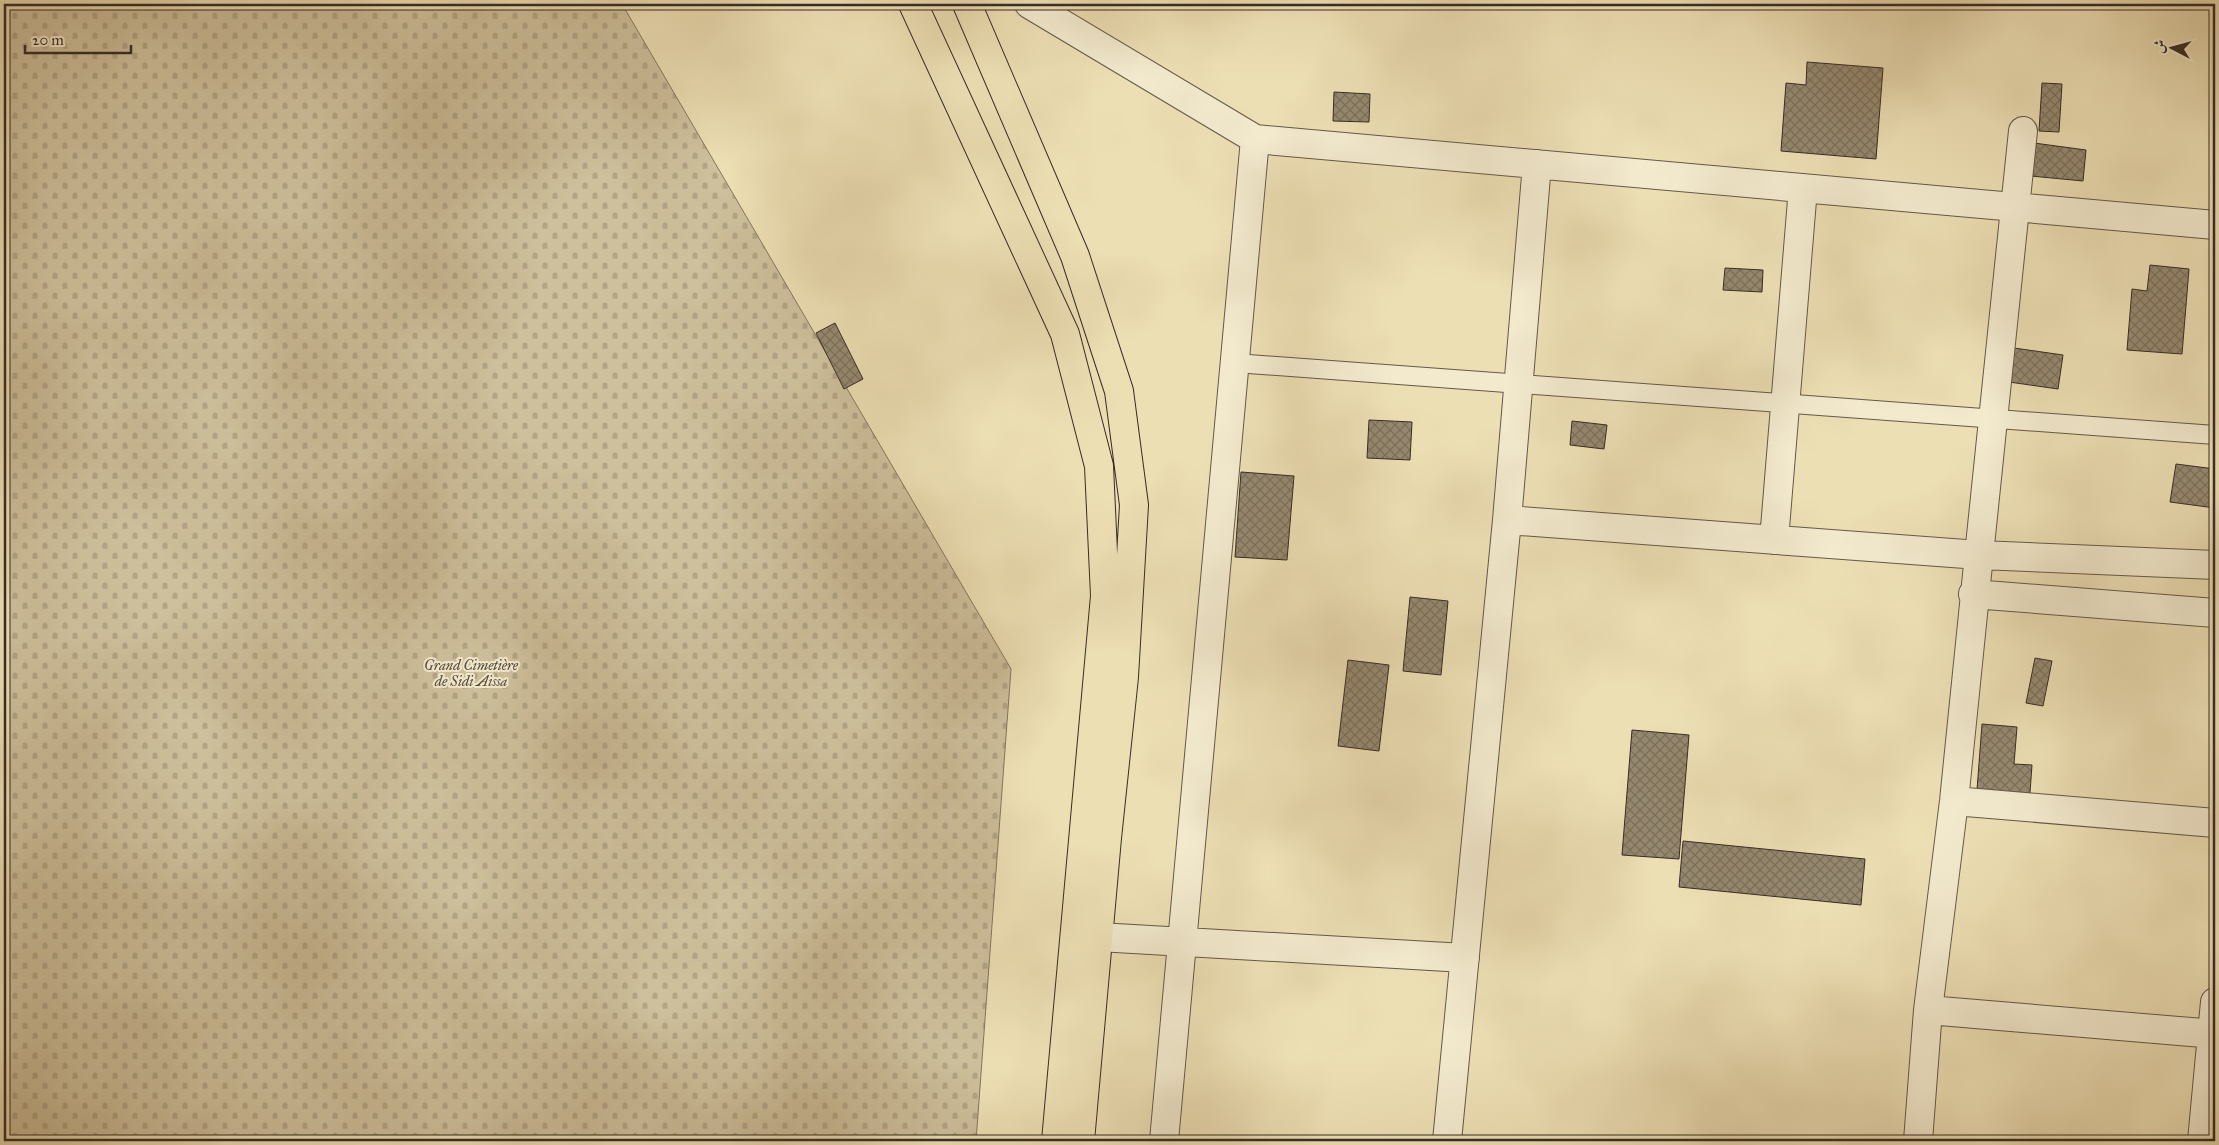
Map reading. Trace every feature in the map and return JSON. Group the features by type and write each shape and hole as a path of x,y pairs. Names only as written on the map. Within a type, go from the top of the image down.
{"main road":[{"path":"913,4 1065,334 1099,466 1105,596 1056,1141"},
{"path":"967,4 1075,256 1119,390 1134,505 1124,677 1080,1141"}],"street":[{"path":"1029,4 1255,139 2215,225"},
{"path":"1918,1141 1928,1010 1954,801 1973,594 2023,131"},
{"path":"1164,1141 1255,139"},
{"path":"1447,1141 1507,520 1538,164"},
{"path":"1774,540 1803,188"},
{"path":"1507,520 1978,555 2215,565"},
{"path":"1973,594 2215,613"},
{"path":"1954,801 2215,823"},
{"path":"1098,937 1465,958"},
{"path":"2202,1141 2214,1034 2215,1002"},
{"path":"1928,1010 2214,1034"}],"lane":[{"path":"1235,363 1519,382 2215,435"}],"green space":[{"name":"Grand Cimetière de Sidi Aissa","path":"4,4 622,4 1011,669 976,1141 4,1141"}],"building":[{"path":"1807,62 1883,68 1876,159 1781,151 1786,83 1806,85"},
{"path":"2042,83 2062,84 2059,132 2039,131"},
{"path":"1334,92 1370,94 1369,122 1333,121"},
{"path":"2034,143 2086,150 2083,181 2031,176"},
{"path":"2150,265 2189,269 2182,354 2127,350 2132,289 2147,291"},
{"path":"1725,268 1763,270 1762,292 1723,290"},
{"path":"835,323 863,379 844,389 816,333"},
{"path":"2014,348 2063,355 2058,389 2009,382"},
{"path":"1369,420 1412,422 1410,460 1367,458"},
{"path":"1572,421 1607,425 1604,449 1570,445"},
{"path":"2176,464 2215,469 2215,508 2170,502"},
{"path":"1241,472 1294,476 1287,560 1235,557"},
{"path":"1410,597 1448,601 1441,675 1403,671"},
{"path":"2035,658 2052,661 2043,706 2026,703"},
{"path":"1348,660 1389,665 1379,751 1338,746"},
{"path":"1982,724 2017,727 2014,764 2032,765 2029,806 1976,803"},
{"path":"1632,730 1689,735 1679,859 1622,855"},
{"path":"1683,841 1865,859 1861,905 1679,887"}]}
